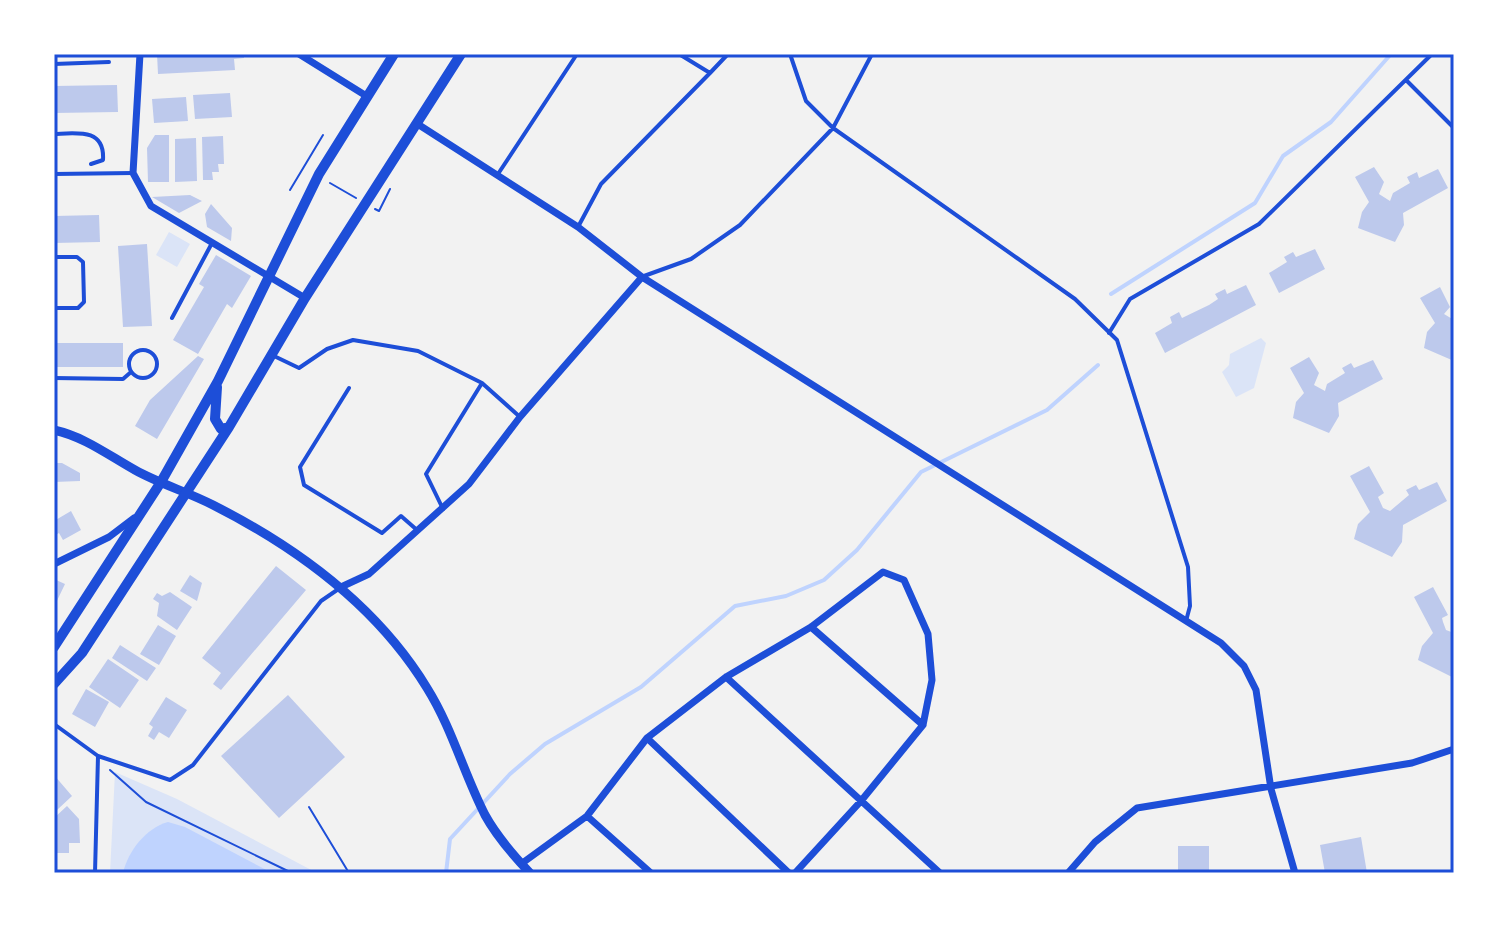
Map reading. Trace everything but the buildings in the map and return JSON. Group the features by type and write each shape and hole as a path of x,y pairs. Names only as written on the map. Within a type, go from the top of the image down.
{"main road":[{"path":"54,647 161,482 218,381 319,174 394,54"},
{"path":"54,684 82,653 229,427 305,298 461,54"},
{"path":"218,381 215,419 221,429 229,427"}],"street":[{"path":"140,54 133,173 151,206 214,240 305,298"},
{"path":"299,54 368,97"},
{"path":"416,123 578,227 642,277 1221,643 1244,666 1256,690 1271,789 1295,873"},
{"path":"341,587 369,574 469,484 520,417 642,277"},
{"path":"54,430 101,448 280,542 341,587 389,634 429,690 485,815 530,873"},
{"path":"54,564 109,537 143,512"},
{"path":"521,864 587,816 647,738 726,677 811,627 883,572 904,580 928,634 932,680 923,725 861,801 792,873 647,738"},
{"path":"811,627 923,725"},
{"path":"726,677 940,873"},
{"path":"1068,873 1095,842 1137,808 1271,789 1412,763 1454,749"},
{"path":"587,816 651,873"}],"lane":[{"path":"497,176 577,54"},
{"path":"679,54 710,73"},
{"path":"578,227 601,184 728,54"},
{"path":"791,54 806,101 833,128 1075,299 1117,340 1188,567 1190,606 1186,621"},
{"path":"642,277 691,259 740,225 833,128 872,54"},
{"path":"1109,333 1130,299 1259,224 1432,54"},
{"path":"54,64 109,62"},
{"path":"1406,80 1454,128"},
{"path":"54,134 88,132 97,137 103,149 103,160 91,164"},
{"path":"54,174 133,173"},
{"path":"172,318 214,240"},
{"path":"54,257 77,257 83,262 84,302 78,308 54,308"},
{"path":"272,355 299,368 327,349 353,340 418,351 482,383 520,417"},
{"path":"145,350 154,355 156,368 151,375 143,378 131,372 130,358 136,351 145,350"},
{"path":"54,378 123,379 131,372"},
{"path":"443,509 426,474 482,383"},
{"path":"349,388 300,467 304,485 382,533 401,516 417,530"},
{"path":"54,724 98,756 170,780 193,765 318,605 341,587"},
{"path":"95,873 98,756"}],"path":[{"path":"290,190 301,167 323,135"},
{"path":"301,167 314,174"},
{"path":"327,182 379,211 391,188"},
{"path":"98,756 146,802 292,873"},
{"path":"309,807 349,873"}],"shaded area":[{"path":"169,232 190,244 177,267 156,255"},
{"path":"1261,338 1266,343 1254,388 1236,397 1222,372 1229,365 1230,354"},
{"path":"115,772 177,799 317,873 110,873"}],"water":[{"path":"168,822 185,827 272,873 123,873 139,842 152,829"}],"waterway":[{"path":"1111,294 1255,203 1283,156 1331,122 1391,54"},
{"path":"446,873 450,839 510,774 545,744 641,687 735,606 786,596 824,580 857,550 921,472 1047,410 1098,365"}]}
